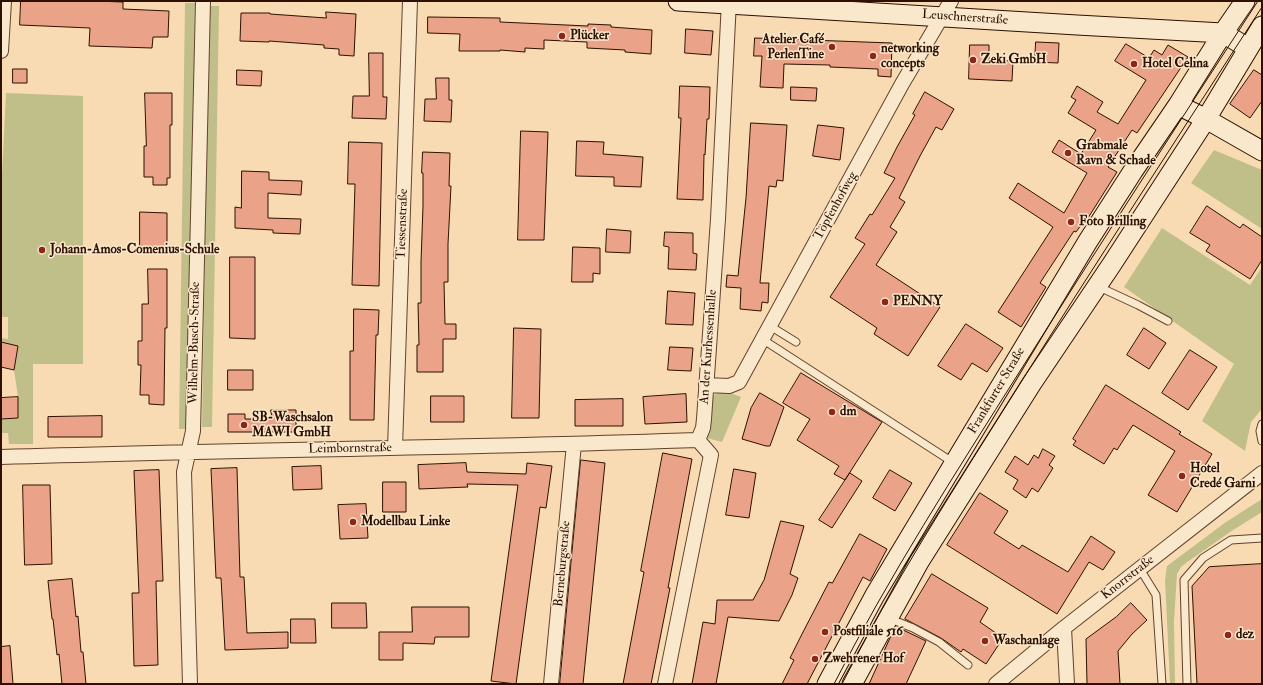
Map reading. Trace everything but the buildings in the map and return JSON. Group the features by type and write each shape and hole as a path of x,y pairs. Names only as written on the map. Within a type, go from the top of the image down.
{"main road":[{"name":"Leuschnerstraße","path":"678,1 946,9 1223,33 1248,48"},
{"name":"Frankfurter Straße","path":"827,684 876,595 1088,241 1245,1"},
{"name":"Frankfurter Straße","path":"852,684 928,546 1032,383 1206,119 1262,26"},
{"path":"1178,105 1262,151"}],"street":[{"path":"1,51 4,1"},
{"name":"Wilhelm-Busch-Straße","path":"190,684 184,472 193,431 203,1"},
{"name":"Tiessenstraße","path":"395,448 410,1"},
{"name":"An der Kurhessenhalle","path":"698,440 703,428 718,219 729,2"},
{"name":"Töpfenhofweg","path":"706,385 729,386 738,382 902,84 946,9"},
{"path":"665,684 711,455 698,440"},
{"name":"Leimbornstraße","path":"1,457 698,440"},
{"name":"Berneburgstraße","path":"552,684 574,444"},
{"name":"Knorrstraße","path":"996,684 1064,628 1262,474"},
{"path":"1064,628 1067,684"}],"lane":[{"path":"1097,286 1138,305 1168,322"},
{"path":"770,326 796,342"},
{"path":"762,339 954,463"},
{"path":"1262,424 1260,431 1262,441"},
{"path":"1187,684 1184,580 1203,558 1231,540 1262,538"},
{"path":"1140,569 1156,595 1162,684"},
{"path":"888,618 913,628 939,642 968,665"}],"shaded area":[{"path":"185,3 195,3 188,429 179,429"},
{"path":"209,6 219,6 212,427 202,427"},
{"name":"Johann-Amos-Comenius-Schule","path":"6,93 83,96 83,364 33,364 33,444 9,444 8,433 1,433 1,419 18,418 18,397 14,370 18,346 1,342 1,338 8,339 8,317 1,317 1,196"},
{"path":"1214,150 1262,170 1262,229 1191,183"},
{"path":"1162,228 1250,285 1262,267 1262,409 1251,422 1245,451 1202,421 1234,364 1124,287"},
{"path":"725,391 741,397 722,442 707,438 710,400 716,394"},
{"path":"1262,499 1262,512 1230,532 1186,563 1181,567 1177,574 1174,621 1175,684 1170,684 1165,580 1167,566 1226,522"}],"tram line":[{"path":"834,684 877,604 947,487 1079,278 1258,1"},
{"path":"842,684 881,611 945,504 1073,300 1262,7"}],"place":[{"name":"Plücker","path":"562,36"},
{"name":"Atelier Café PerlenTine","path":"832,47"},
{"name":"networking concepts","path":"873,56"},
{"name":"Zeki GmbH","path":"973,60"},
{"name":"Hotel Celina","path":"1134,64"},
{"name":"Grabmale Ravn & Schade","path":"1068,153"},
{"name":"Foto Brilling","path":"1071,222"},
{"name":"Johann-Amos-Comenius-Schule","path":"42,250"},
{"name":"PENNY","path":"885,302"},
{"name":"dm","path":"832,412"},
{"name":"SB-Waschsalon MAWI GmbH","path":"244,425"},
{"name":"Hotel Credé Garni","path":"1182,476"},
{"name":"Modellbau Linke","path":"353,522"},
{"name":"Postfiliale 516","path":"825,632"},
{"name":"dez","path":"1228,635"},
{"name":"Waschanlage","path":"985,641"},
{"name":"Zwehrener Hof","path":"815,659"}]}
